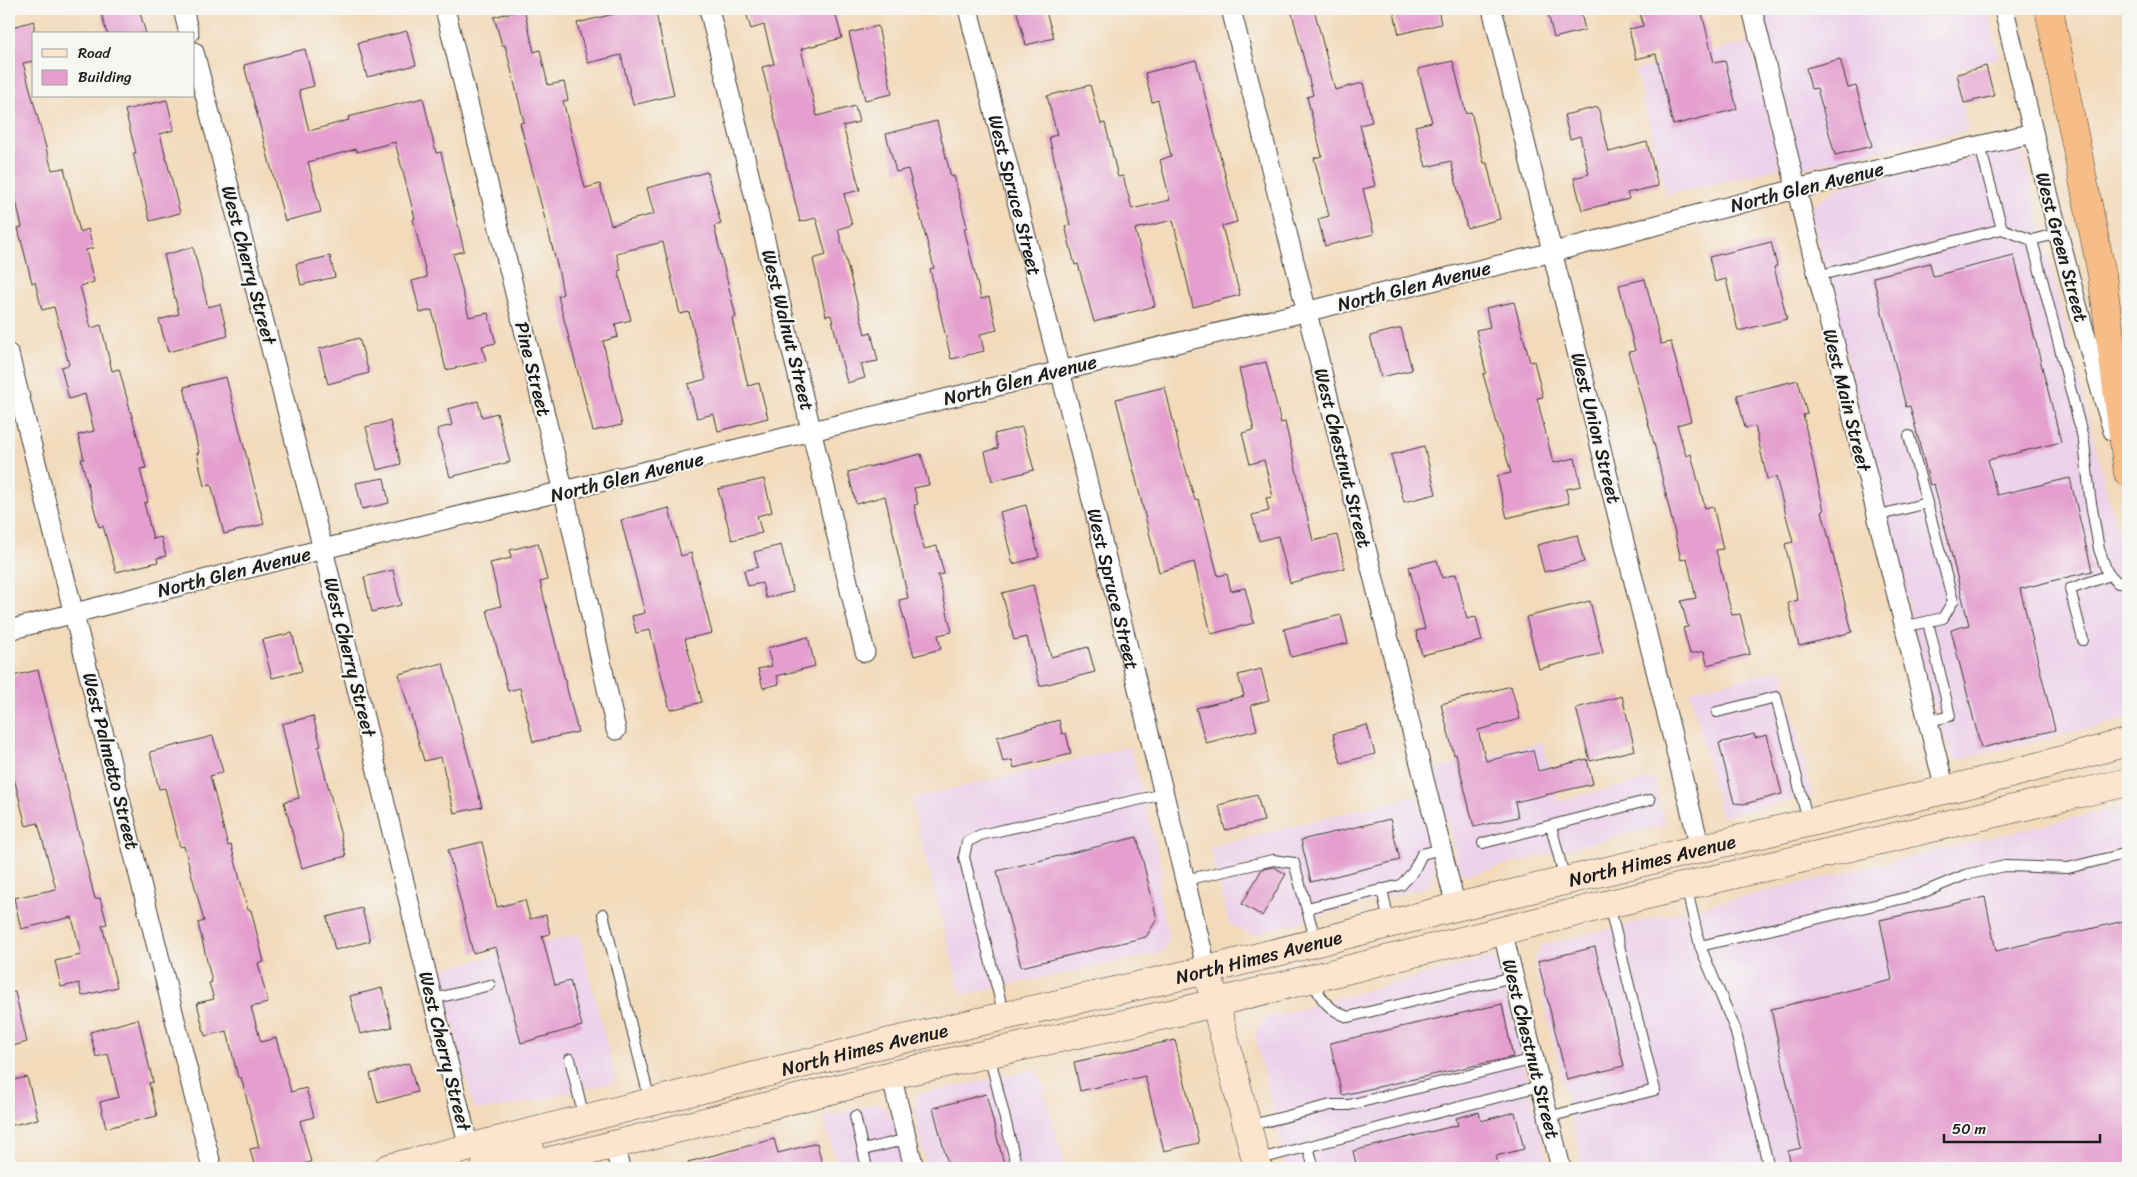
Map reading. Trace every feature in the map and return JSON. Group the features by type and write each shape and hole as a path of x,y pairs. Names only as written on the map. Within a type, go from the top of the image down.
{"highway":[{"path":"2050,9 2102,275 2128,473"}],"street":[{"path":"183,9 189,32"},
{"name":"Pine Street","path":"445,9 564,492 616,730"},
{"name":"West Walnut Street","path":"709,9 865,652"},
{"name":"West Spruce Street","path":"968,9 1060,370 1207,970 1257,1164"},
{"name":"West Chestnut Street","path":"1231,9 1456,907"},
{"name":"West Union Street","path":"1492,9 1700,848"},
{"name":"West Main Street","path":"1752,9 1926,722 1945,790"},
{"name":"West Green Street","path":"2004,9 2033,133 2094,369 2128,483"},
{"name":"West Cherry Street","path":"195,56 323,549 471,1162"},
{"name":"North Glen Avenue","path":"9,630 323,549 1553,252 1796,188 2033,133"},
{"name":"West Palmetto Street","path":"9,354 212,1168"},
{"name":"North Himes Avenue","path":"471,1162 538,1146 584,1119 651,1102 1004,1016 1207,970 1456,907 1945,790 2128,742"},
{"name":"North Himes Avenue","path":"521,1168 617,1156 891,1075 1216,1003 1686,885 2128,782"},
{"path":"1686,885 1690,875 1705,862 1825,834 1867,815 1882,805"},
{"path":"1533,923 1566,900 1588,892 1665,873 1687,864 1697,856 1700,848"},
{"name":"West Chestnut Street","path":"1502,930 1561,1168"},
{"path":"891,1075 914,1168"},
{"path":"388,1168 471,1162"}],"lane":[{"path":"1980,146 2002,229"},
{"path":"1817,276 2002,229 2032,240 2059,233"},
{"path":"2032,240 2084,442 2090,497 2099,549 2107,572 2118,583 2128,581"},
{"path":"1903,627 1943,618 1953,601 1909,436"},
{"path":"1876,516 1927,503"},
{"path":"2083,640 2070,589 2110,575"},
{"path":"1926,722 1950,716 1928,622"},
{"path":"1717,712 1776,697 1808,822"},
{"path":"1004,1016 964,857 967,842 980,835 1164,794"},
{"path":"1483,843 1650,800"},
{"path":"1551,826 1565,881"},
{"path":"1307,908 1402,884 1413,872 1422,854 1442,849"},
{"path":"1700,946 1916,895 1965,875 1997,868 2068,868 2128,852"},
{"path":"1186,880 1273,860 1294,863 1316,943"},
{"path":"1686,885 1700,946 1735,1029 1769,1168"},
{"path":"1382,890 1389,924"},
{"path":"1548,1117 1656,1090 1609,904"},
{"path":"603,914 651,1102"},
{"path":"1312,979 1318,995 1334,1011 1348,1017 1513,977"},
{"path":"433,999 490,985"},
{"path":"988,1053 1017,1168"},
{"path":"570,1059 584,1119"},
{"path":"1247,1126 1331,1105 1349,1105 1534,1059"},
{"path":"1257,1164 1308,1147 1540,1086"},
{"path":"855,1116 867,1168"},
{"path":"862,1150 907,1139"},
{"path":"1308,1147 1314,1168"}],"shaded area":[{"path":"1762,9 1988,9 2000,58 1954,70 1968,130 1802,169"},
{"path":"1750,42 1781,168 1666,195 1636,70"},
{"path":"2008,148 2023,154 2128,577 2128,719 1956,760 1950,750 1932,703 1811,213 1815,204 1839,187 1952,163"},
{"path":"1782,669 1812,795 1721,817 1690,691"},
{"path":"1543,742 1558,801 1654,778 1665,825 1466,875 1459,869 1434,769"},
{"path":"1130,746 1162,870 1158,888 1168,934 1165,950 1156,954 961,995 911,799"},
{"path":"1418,795 1431,845 1434,870 1431,885 1253,935 1229,924 1210,847"},
{"path":"2128,805 2128,1168 1583,1168 1534,960 1541,945"},
{"path":"579,934 616,1082 496,1109 474,1109 439,970"},
{"path":"1491,957 1498,963 1500,969 1549,1168 1287,1168 1256,1041 1255,1032 1266,1018"},
{"path":"1038,1069 1066,1168 927,1168 915,1115 915,1100 918,1094"},
{"path":"879,1103 887,1111 895,1125 906,1168 837,1168 824,1117"}],"building":[{"path":"100,9 139,9 145,32 106,32"},
{"path":"524,9 534,52 540,50 548,85 564,82 568,100 563,101 585,188 600,184 611,225 654,214 647,188 707,172 721,224 714,226 736,317 732,319 748,386 759,383 768,418 718,431 714,414 697,418 688,384 706,379 689,312 680,314 663,242 616,253 621,270 618,271 631,320 615,324 618,337 603,341 622,425 593,431 558,296 563,294 559,273 520,123 524,122 505,45 502,45 494,17"},
{"path":"635,9 655,9 674,95 633,105 621,55 588,63 577,23"},
{"path":"745,9 805,9 806,14 834,9 842,38 801,49 817,116 855,106 859,122 843,126 860,190 844,194 852,225 838,229 865,334 871,332 878,361 861,364 865,378 847,383 831,315 826,316 813,259 826,255 816,218 800,222 762,67 774,64 764,25 751,29"},
{"path":"1016,9 1045,9 1054,38 1026,45"},
{"path":"1291,9 1314,9 1335,90 1363,83 1372,122 1360,125 1375,186 1363,189 1374,234 1325,246 1318,219 1329,216 1314,158 1322,156 1307,97 1313,95"},
{"path":"1393,9 1438,9 1441,24 1399,34"},
{"path":"1565,9 1580,9 1585,30 1554,38 1548,13"},
{"path":"1639,9 1701,9 1714,63 1725,61 1737,109 1673,125 1656,54 1636,59 1629,29 1643,26"},
{"path":"34,21 32,61 23,63 52,170 64,168 80,232 88,229 93,248 86,250 94,282 80,286 91,328 101,325 112,371 119,369 146,468 140,469 148,502 144,503 153,539 161,537 166,556 157,558 158,562 116,572 103,526 99,527 81,459 84,459 78,435 94,431 85,394 69,399 61,367 69,365 54,307 42,310 35,282 32,283 18,228 22,227 11,180 13,179 9,162 9,28"},
{"path":"878,26 892,94 865,100 849,33"},
{"path":"407,31 416,65 367,77 358,43"},
{"path":"305,49 314,86 299,90 309,131 349,120 348,117 423,98 436,153 441,152 464,251 453,254 469,317 488,313 496,343 482,346 486,361 446,370 432,310 420,313 412,281 427,277 413,219 415,218 395,142 357,152 356,149 308,162 321,212 285,221 244,65"},
{"path":"1840,59 1848,88 1856,86 1872,146 1835,155 1817,88 1811,89 1806,68"},
{"path":"1196,60 1237,222 1222,226 1240,295 1193,307 1173,220 1135,229 1155,306 1094,322 1078,264 1075,265 1065,226 1070,225 1049,137 1057,135 1047,96 1090,85 1101,124 1105,123 1118,177 1123,176 1132,209 1170,200 1160,160 1171,156 1158,100 1152,102 1145,73"},
{"path":"1453,61 1466,114 1471,112 1484,163 1487,163 1500,219 1467,228 1451,161 1426,167 1415,126 1432,122 1418,69"},
{"path":"1986,66 1994,96 1964,103 1957,74"},
{"path":"167,100 174,130 160,134 180,213 150,221 133,153 136,153 125,110"},
{"path":"1598,107 1609,152 1647,142 1658,186 1627,193 1629,199 1582,210 1574,178 1589,174 1580,136 1570,139 1564,115"},
{"path":"937,121 951,177 954,176 967,227 964,228 981,299 989,297 997,330 980,334 984,351 951,359 930,269 934,268 908,169 896,172 886,134"},
{"path":"1771,242 1777,266 1774,267 1787,319 1738,331 1726,279 1715,282 1709,257"},
{"path":"193,247 208,307 220,304 228,336 168,352 159,320 179,314 164,255"},
{"path":"330,256 335,277 301,285 296,264"},
{"path":"2014,256 2061,442 1988,460 1997,495 2070,478 2092,571 2020,589 2055,730 1981,748 1951,630 1969,625 1934,484 1930,485 1910,406 1906,407 1873,277 1930,263 1933,276"},
{"path":"1645,279 1661,344 1671,342 1691,421 1677,425 1686,456 1691,454 1705,508 1713,506 1723,549 1716,550 1732,615 1740,614 1750,654 1707,665 1704,651 1690,654 1683,628 1688,627 1681,601 1696,598 1687,558 1681,560 1655,447 1628,352 1635,351 1619,285"},
{"path":"1514,302 1530,362 1534,361 1543,397 1537,398 1553,463 1575,458 1581,486 1566,489 1569,503 1507,518 1497,476 1511,473 1483,374 1486,373 1476,330 1490,327 1486,308"},
{"path":"1401,328 1412,370 1381,377 1370,336"},
{"path":"359,338 369,373 328,384 319,349"},
{"path":"1266,362 1281,423 1285,422 1313,541 1337,535 1345,568 1290,583 1278,536 1259,541 1252,515 1269,511 1266,498 1273,497 1264,460 1250,464 1242,433 1254,430 1239,369"},
{"path":"226,377 264,524 224,534 211,484 204,486 197,453 199,453 184,387"},
{"path":"1798,380 1807,414 1803,415 1824,511 1822,511 1852,632 1799,646 1788,603 1798,600 1785,544 1793,542 1776,477 1767,479 1755,426 1745,428 1737,395"},
{"path":"1165,387 1179,446 1195,500 1198,499 1218,576 1227,574 1231,591 1245,588 1254,623 1211,634 1194,562 1159,572 1116,399"},
{"path":"478,401 482,417 497,413 510,462 450,477 437,429 452,425 448,409"},
{"path":"390,421 401,464 377,470 366,427"},
{"path":"1022,427 1034,470 992,481 985,452 998,448 994,434"},
{"path":"1424,446 1436,494 1404,502 1391,455"},
{"path":"921,454 929,485 914,488 918,504 914,505 924,549 937,546 944,574 938,575 952,632 938,635 941,649 914,656 899,600 908,598 885,496 856,504 848,472"},
{"path":"384,478 389,503 362,509 356,483"},
{"path":"764,479 772,512 757,516 762,533 732,540 718,489"},
{"path":"1026,505 1039,557 1013,564 1000,512"},
{"path":"669,508 681,556 691,553 712,633 685,639 702,702 670,710 650,630 636,633 632,616 645,613 621,520"},
{"path":"1577,535 1584,562 1544,572 1537,545"},
{"path":"538,543 547,580 540,582 578,732 533,742 520,688 508,691 487,610 501,606 490,563 511,558 510,550"},
{"path":"781,545 793,592 766,598 762,583 748,586 744,571 758,567 754,552"},
{"path":"1437,560 1442,578 1456,574 1467,619 1476,617 1482,641 1422,655 1416,631 1425,629 1409,567"},
{"path":"393,570 401,605 372,612 364,577"},
{"path":"1033,585 1051,657 1088,647 1095,672 1040,686 1027,637 1014,640 1002,593"},
{"path":"1590,601 1603,653 1539,669 1526,617"},
{"path":"1341,615 1348,643 1291,657 1284,629"},
{"path":"292,633 302,671 272,678 262,640"},
{"path":"808,637 815,666 777,676 779,684 763,688 758,669 772,666 767,648"},
{"path":"443,663 482,807 454,813 441,757 424,761 399,674"},
{"path":"1261,669 1269,700 1251,705 1257,730 1206,743 1196,708 1244,696 1238,675"},
{"path":"38,670 95,899 100,898 107,924 102,925 117,987 82,996 79,983 61,987 55,961 81,955 72,917 21,929 14,898 56,889 38,823 26,826 9,758 9,677"},
{"path":"1511,686 1520,719 1478,730 1486,761 1533,750 1538,771 1587,759 1593,784 1515,802 1518,817 1474,827 1456,754 1454,755 1441,704"},
{"path":"1622,696 1635,750 1590,761 1576,708"},
{"path":"313,716 321,746 318,747 346,856 302,868 284,802 299,798 282,724"},
{"path":"1059,720 1062,734 1066,733 1071,754 1014,768 1012,760 1003,762 997,737"},
{"path":"1367,725 1375,754 1341,763 1333,734"},
{"path":"1754,734 1755,738 1767,735 1782,794 1744,804 1734,803 1719,743"},
{"path":"213,736 223,772 210,776 228,846 231,845 248,910 251,910 264,962 258,963 268,1003 251,1007 261,1042 276,1038 291,1092 306,1088 314,1117 300,1121 311,1162 288,1168 255,1168 250,1149 259,1147 241,1077 238,1078 227,1031 205,1036 197,1003 214,999 209,983 212,982 198,923 204,921 184,846 180,847 165,788 159,789 150,752"},
{"path":"1257,795 1264,821 1225,830 1219,805"},
{"path":"1390,819 1400,860 1311,882 1301,840"},
{"path":"1137,837 1157,919 1146,937 1021,967 997,871"},
{"path":"482,842 497,907 525,900 530,919 546,915 550,934 542,936 555,985 570,981 582,1026 521,1043 496,947 473,953 448,850"},
{"path":"1274,867 1286,874 1262,916 1242,904 1262,869"},
{"path":"1985,897 1996,951 2128,920 2128,1168 1791,1168 1788,1151 1801,1148 1771,1009 1892,980 1880,920"},
{"path":"362,908 370,941 335,950 327,917"},
{"path":"1595,947 1624,1066 1567,1080 1538,961"},
{"path":"382,988 392,1027 360,1034 350,996"},
{"path":"15,992 27,1042 9,1047 9,993"},
{"path":"1502,1004 1513,1057 1342,1095 1330,1043"},
{"path":"138,1019 153,1082 149,1083 157,1116 106,1128 100,1102 119,1097 108,1054 96,1057 90,1032"},
{"path":"1175,1040 1199,1143 1164,1151 1145,1076 1080,1091 1074,1062"},
{"path":"409,1063 417,1092 378,1103 370,1074"},
{"path":"27,1077 38,1119 9,1126 9,1081"},
{"path":"986,1094 1005,1168 949,1168 933,1108"},
{"path":"1479,1112 1481,1121 1515,1112 1524,1149 1496,1156 1499,1168 1357,1168 1353,1151 1458,1125 1456,1118"},
{"path":"774,1139 778,1153 817,1143 823,1168 689,1168 688,1162"}]}
